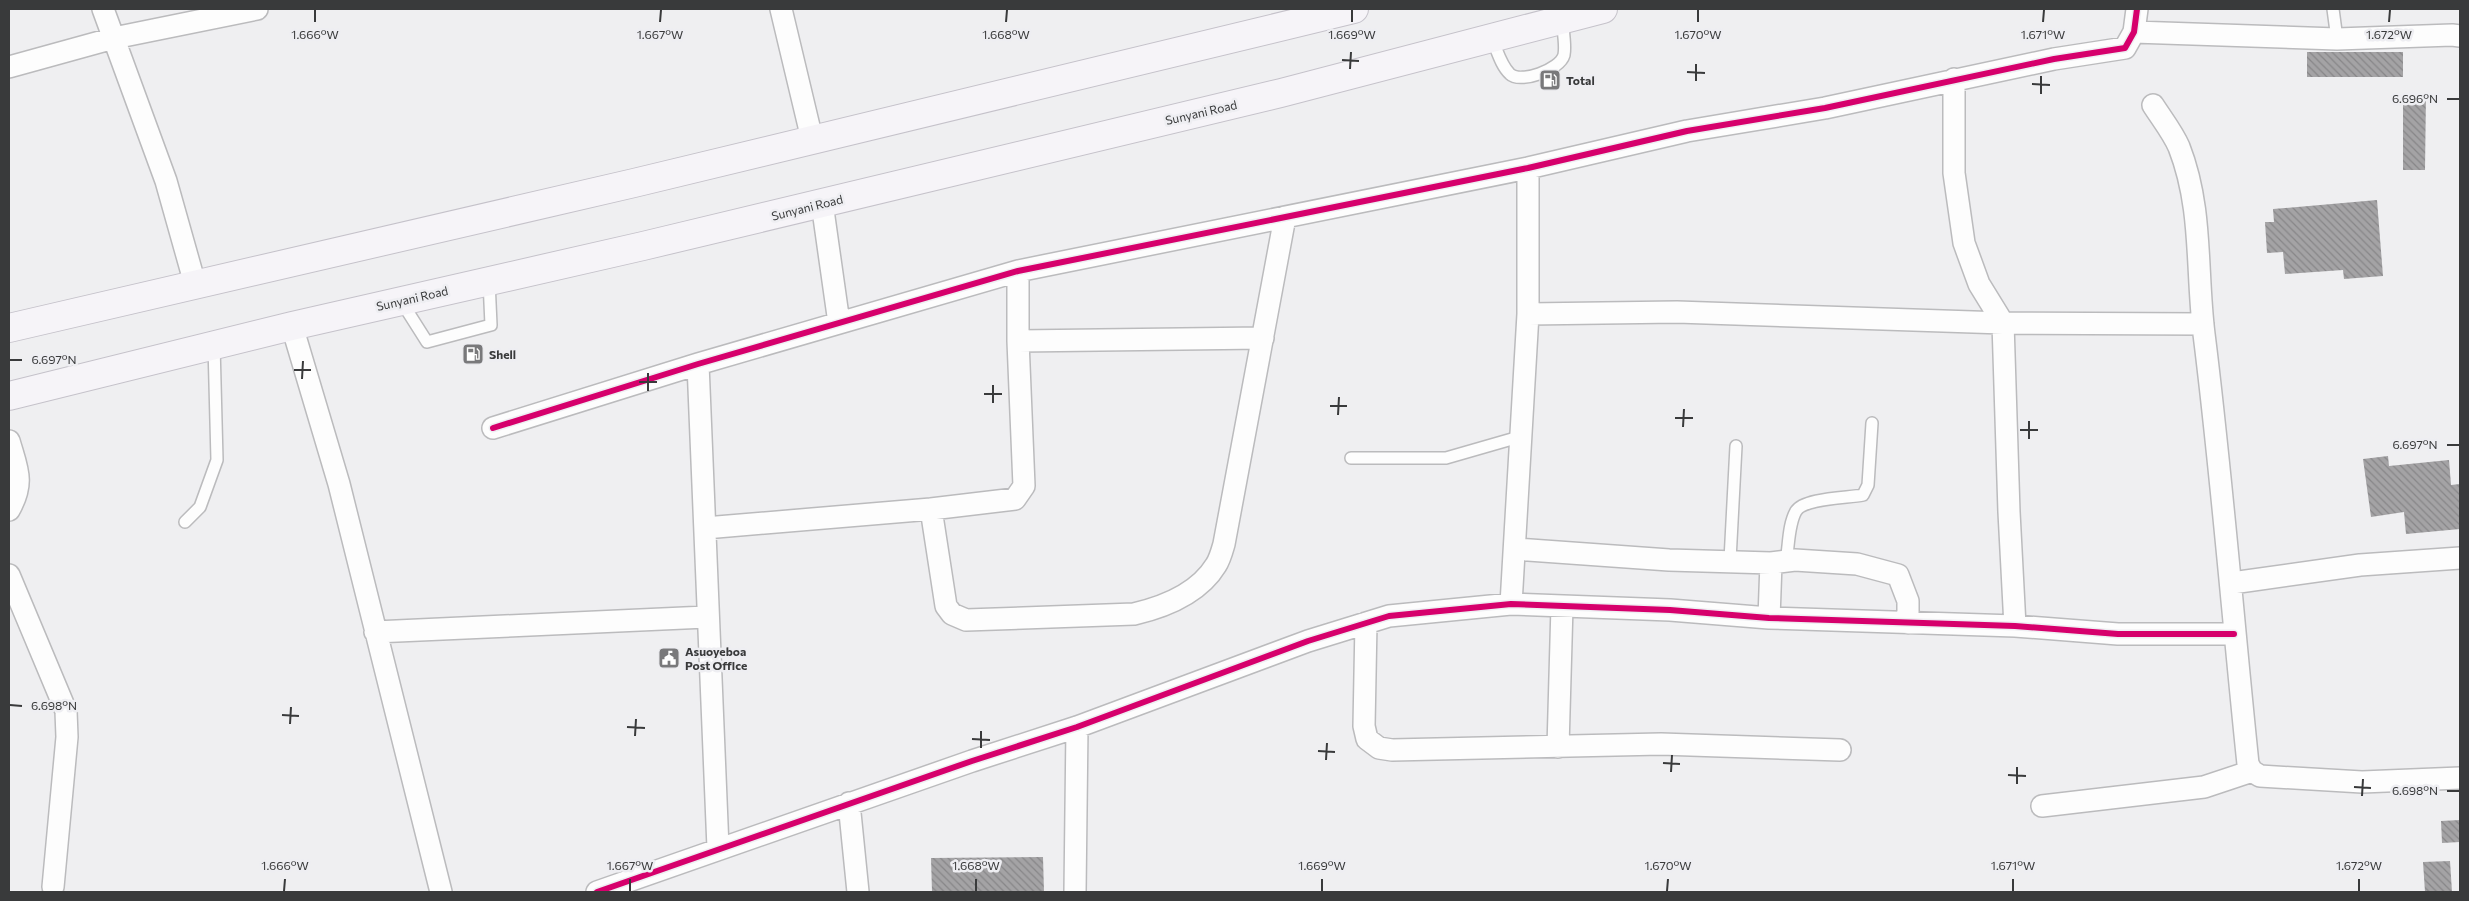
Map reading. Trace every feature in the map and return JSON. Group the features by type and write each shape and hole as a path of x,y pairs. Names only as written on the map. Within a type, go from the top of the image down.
{"main road":[{"path":"9,328 634,183 1297,15 1354,9"},
{"name":"Sunyani Road","path":"9,396 292,326 1272,96 1603,9"}],"street":[{"path":"103,9 166,182 195,284"},
{"path":"9,67 114,38 257,9"},
{"path":"781,9 812,139"},
{"path":"493,428 698,364 1018,271 1285,218 1406,191 1528,168 1687,130 1825,108 2054,59 2125,48 2134,32 2137,9"},
{"path":"2134,32 2337,39 2460,36"},
{"path":"1954,79 1954,173 1964,243 1979,284 2003,324 2015,626"},
{"path":"2154,105 2179,146 2195,200 2203,324 2221,470 2232,582 2234,634 2248,764 2252,771 2260,776 2362,782 2460,778"},
{"path":"1511,604 1519,437 1528,314 1528,168"},
{"path":"822,203 839,323"},
{"path":"931,509 946,606 952,614 966,620 1134,614 1161,608 1175,601 1209,576 1217,564 1224,544 1285,218"},
{"path":"705,528 931,509 1015,498 1020,494 1024,486 1018,341 1018,271"},
{"path":"1528,314 1677,312 2003,324 2203,324"},
{"path":"292,326 339,484 440,892"},
{"path":"1018,341 1263,338"},
{"path":"698,364 705,528 706,617 718,848"},
{"path":"9,441 20,484 17,496 9,510"},
{"path":"1515,549 1634,558 1857,564 1898,575 1908,601 1908,623"},
{"path":"2232,582 2360,565 2460,558"},
{"path":"1770,618 1778,562"},
{"path":"9,575 66,710 67,737 53,887"},
{"path":"597,892 718,848 1077,727 1308,641 1389,616 1511,604 1670,610 1770,618 2015,626 2118,634 2234,634"},
{"path":"1558,747 1562,606"},
{"path":"375,632 706,617"},
{"path":"1366,623 1364,726 1367,739 1379,748 1392,750 1661,744 1840,750"},
{"path":"1075,892 1077,727"},
{"path":"2042,806 2204,787 2252,771"},
{"path":"849,803 858,892"}],"lane":[{"path":"2333,9 2337,39"},
{"path":"1492,39 1506,69 1512,76 1519,78 1550,70 1559,64 1564,55 1562,20"},
{"path":"401,301 427,342 491,325 489,281"},
{"path":"185,522 200,507 217,460 214,345"},
{"path":"1778,562 1797,510 1807,503 1863,495 1868,486 1872,423"},
{"path":"1351,458 1446,458 1519,437"},
{"path":"1730,560 1736,446"}],"building":[{"path":"2307,52 2403,52 2403,77 2307,77"},
{"path":"2403,94 2426,94 2425,170 2403,170"},
{"path":"2377,200 2383,276 2344,279 2343,270 2285,274 2283,252 2267,253 2265,222 2274,222 2273,209"},
{"path":"2388,456 2389,466 2449,460 2451,485 2460,484 2460,529 2406,534 2404,512 2371,517 2363,459"},
{"path":"2460,820 2460,842 2442,843 2441,821"},
{"path":"1043,857 1044,892 932,892 931,858"},
{"path":"2450,861 2452,892 2425,892 2423,862"}],"cycle path":[{"path":"493,428 698,364 1018,271 1528,168 1687,131 1825,108 2054,59 2125,48 2134,32 2137,9"},
{"path":"597,892 972,761 1077,727 1308,641 1389,616 1511,604 1670,610 1769,618 2015,626 2118,634 2234,634"}],"place":[{"name":"Total","path":"1550,80"},
{"name":"Shell","path":"473,354"},
{"name":"Asuoyeboa Post Office","path":"669,658"}]}
